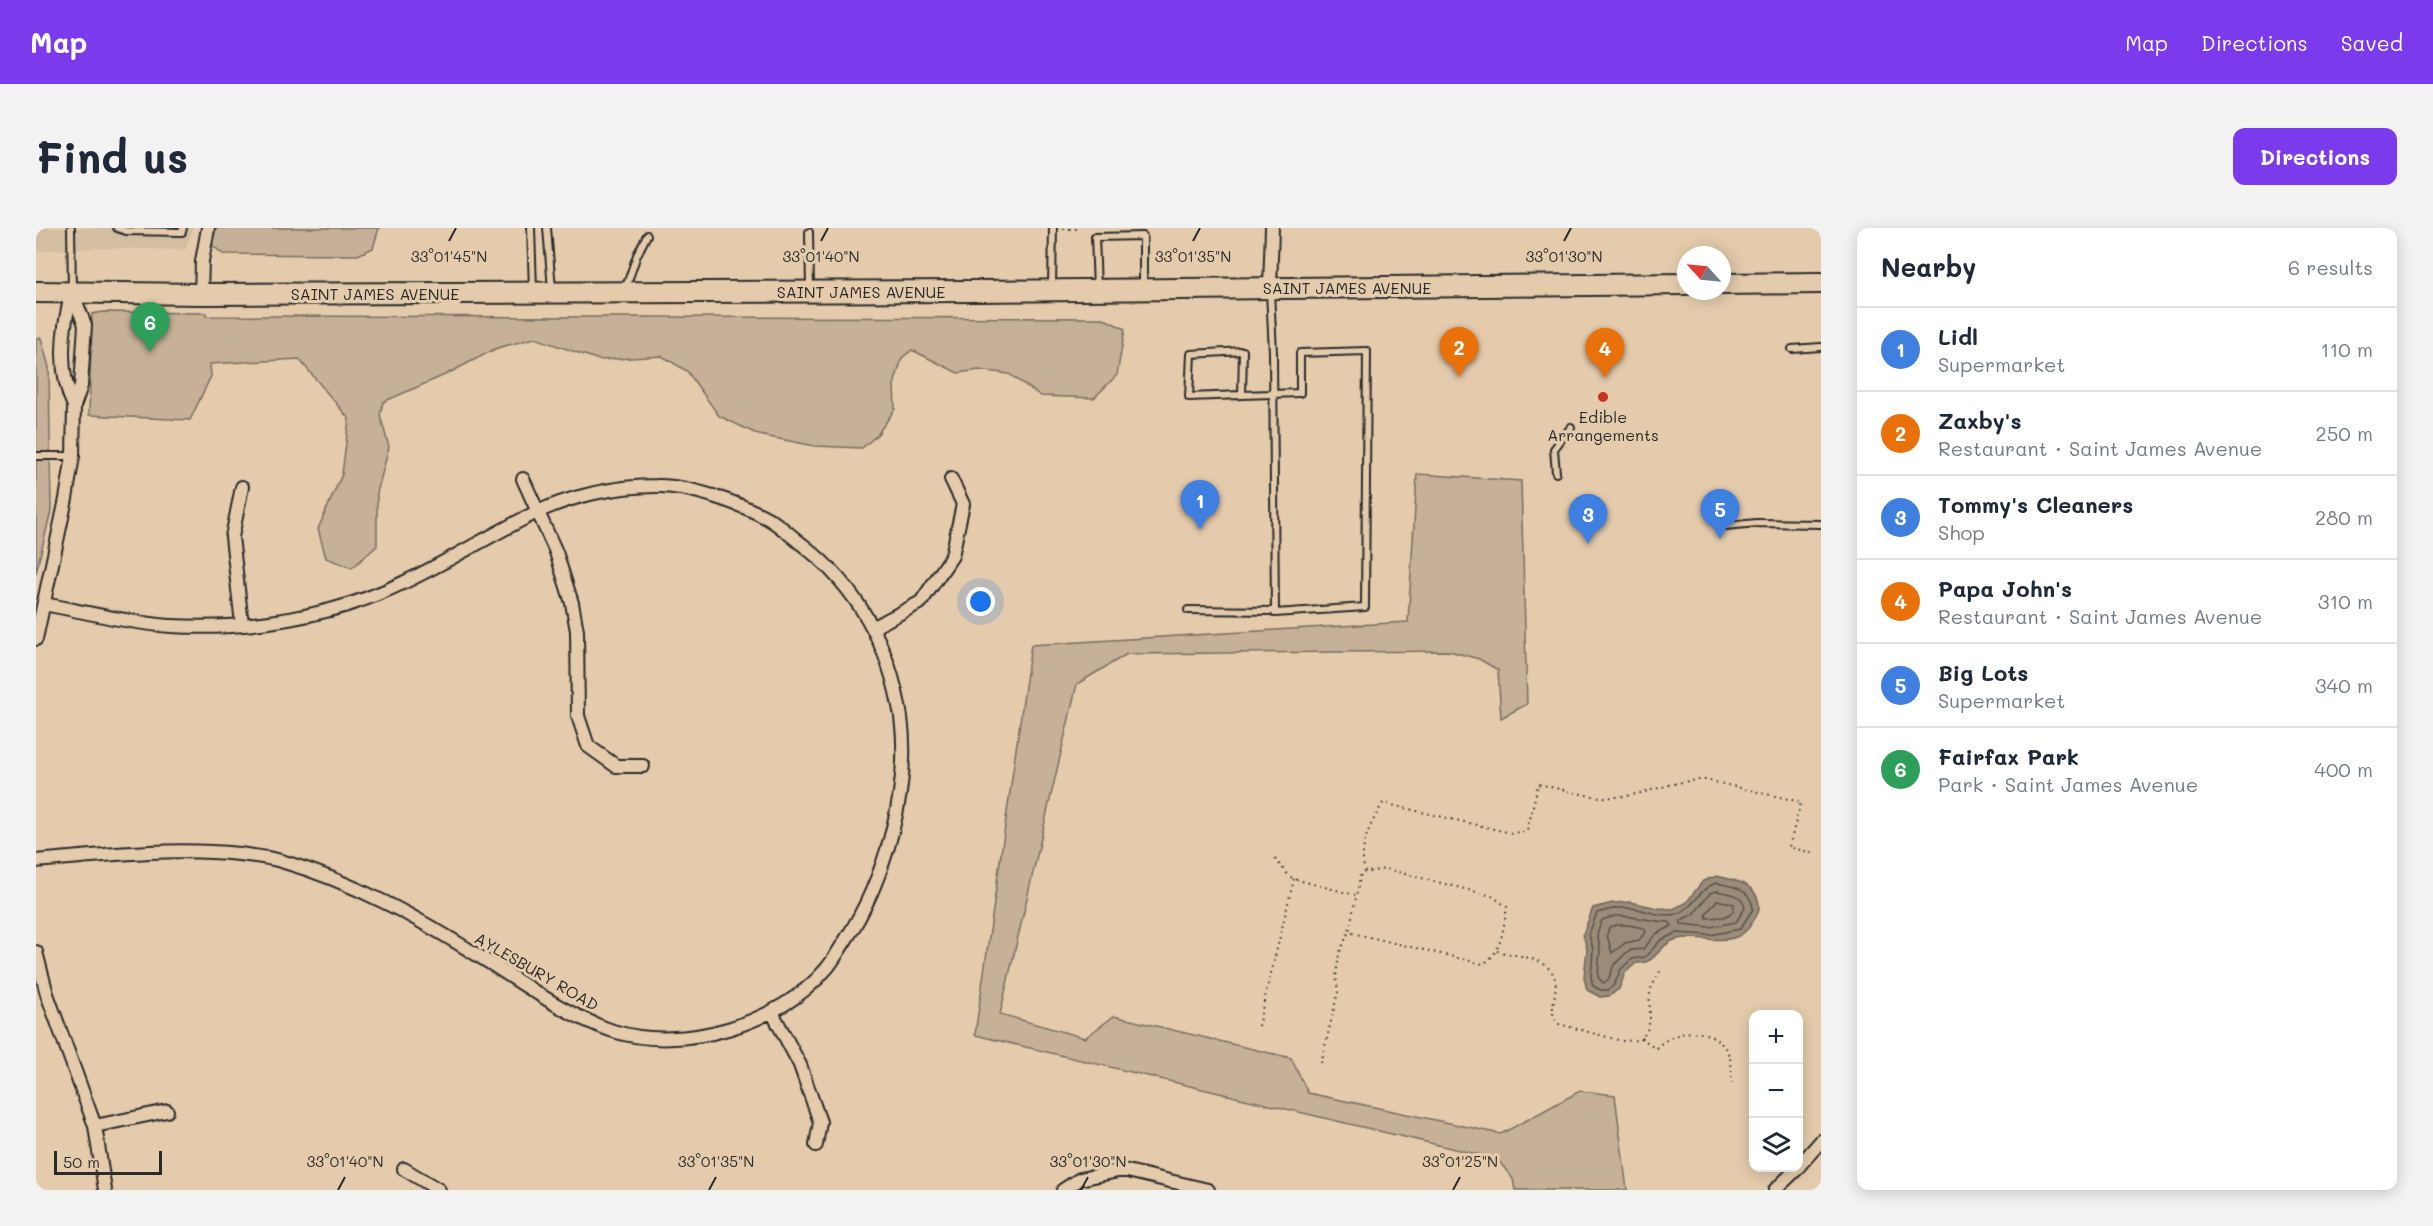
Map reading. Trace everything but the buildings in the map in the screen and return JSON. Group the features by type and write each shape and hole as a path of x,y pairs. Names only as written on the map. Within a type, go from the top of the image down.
{"main road":[{"path":"1731,284 1821,283"},
{"name":"SAINT JAMES AVENUE","path":"36,292 201,294 1097,290 1677,284"}],"street":[{"path":"201,294 202,261 208,228"},
{"path":"1270,288 1272,228"},
{"path":"72,292 63,326 65,387 74,406"},
{"path":"36,639 66,499 73,456 74,406 81,386 85,325 72,292"},
{"path":"523,479 556,552 572,603 577,631 578,716 588,746 616,766 643,766"},
{"path":"874,627 921,602 952,556 963,504 951,479"},
{"name":"AYLESBURY ROAD","path":"36,861 161,850 214,852 272,858 329,876 386,901 555,1004 590,1022 619,1033 683,1038 722,1031 772,1012 804,990 827,968 852,931 872,891 899,804 904,741 896,682 874,627 827,564 770,520 710,495 661,485 614,490 573,499 538,512 390,589 334,609 291,618 242,624 170,626 44,604"},
{"path":"242,487 232,537 242,624"},
{"path":"36,952 46,994 95,1126 105,1190"},
{"path":"772,1012 800,1065 820,1122 816,1145"},
{"path":"95,1126 167,1111"},
{"path":"1803,1161 1821,1141"},
{"path":"404,1169 439,1190"},
{"path":"1063,1190 1080,1179 1123,1170 1208,1190"},
{"path":"1775,1190 1793,1172"}],"lane":[{"path":"71,228 72,292"},
{"path":"117,228 126,231 182,232 183,228"},
{"path":"531,228 542,292"},
{"path":"542,292 547,228"},
{"path":"1052,290 1053,229"},
{"path":"809,232 810,291"},
{"path":"625,292 637,255 647,235"},
{"path":"1097,290 1095,237 1143,236 1143,289"},
{"path":"1270,288 1274,395 1275,610"},
{"path":"1792,349 1821,347"},
{"path":"1188,610 1275,610 1275,613 1365,607 1367,351 1300,353 1299,393 1189,397 1191,354 1242,351 1242,395"},
{"path":"1556,472 1554,449 1571,427"},
{"path":"36,456 73,456"},
{"path":"1725,526 1757,523 1821,524"}],"path":[{"path":"1053,229 1078,229"},
{"path":"1365,872 1363,847 1370,826 1383,803 1511,833 1524,832 1528,828 1538,784 1614,798 1693,780 1706,780 1801,802 1789,847 1812,853"},
{"path":"1275,859 1288,876 1294,879 1355,895"},
{"path":"1321,1063 1338,992 1336,976 1339,954 1348,932 1361,873 1386,869 1492,896 1505,903 1507,907 1497,951 1490,960 1483,964 1348,932"},
{"path":"1258,1026 1294,879"},
{"path":"1497,951 1538,962 1551,971 1557,986 1552,1014 1554,1020 1559,1024 1630,1042 1647,1033 1652,1020 1651,989 1660,971"},
{"path":"1641,1038 1656,1048 1671,1037 1690,1031 1712,1038 1721,1043 1728,1052 1732,1066 1732,1083"}],"shaded area":[{"path":"36,228 193,228 185,250 99,248 36,251"},
{"path":"216,228 379,228 373,248 358,255 223,254 212,245"},
{"path":"103,312 206,313 206,316 1103,318 1125,329 1117,375 1094,398 1041,396 1009,374 979,370 958,373 912,350 902,358 894,385 895,409 877,435 862,448 815,446 759,435 719,416 687,371 662,356 599,360 535,338 497,348 447,374 383,402 380,415 389,447 377,493 377,546 352,568 326,558 318,529 342,474 349,419 299,359 210,364 211,376 190,420 89,415 92,314"},
{"path":"36,338 41,338 49,367 51,511 36,573"},
{"path":"1417,474 1521,481 1527,704 1501,718 1498,670 1479,659 1449,651 1127,654 1077,684 1000,1014 1085,1038 1114,1016 1291,1058 1308,1093 1501,1134 1580,1091 1615,1095 1627,1190 1515,1190 1513,1179 1497,1159 975,1035 1031,645 1408,622"}],"water":[{"path":"1717,876 1749,887 1757,897 1759,911 1746,931 1728,939 1677,939 1665,945 1649,961 1636,963 1625,973 1619,989 1609,996 1600,997 1587,990 1584,977 1587,949 1583,934 1593,908 1630,902 1673,909 1686,903 1703,881"}],"place":[{"name":"Fairfax Park","path":"150,352"},
{"name":"Zaxby's","path":"1459,377"},
{"name":"Papa John's","path":"1605,378"},
{"name":"Edible Arrangements","path":"1603,397"},
{"name":"Lidl","path":"1200,530"},
{"name":"Big Lots","path":"1720,539"},
{"name":"Tommy's Cleaners","path":"1588,544"}]}
